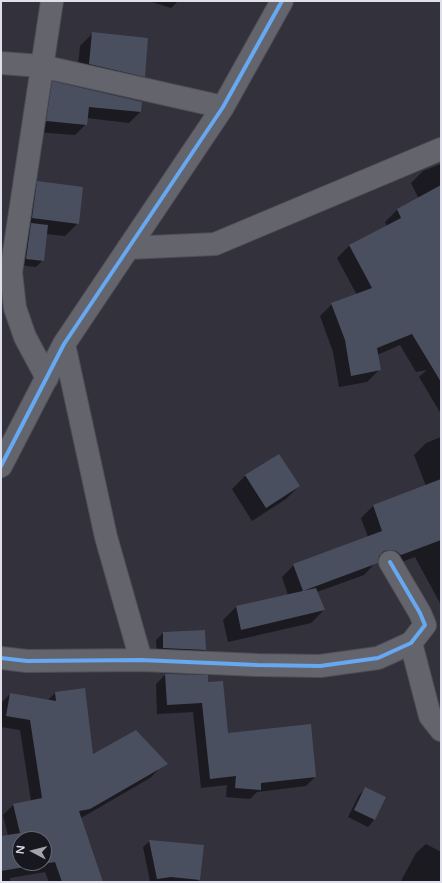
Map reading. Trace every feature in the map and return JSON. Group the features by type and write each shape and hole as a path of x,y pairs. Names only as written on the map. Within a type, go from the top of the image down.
{"street":[{"path":"47,378 25,337 15,308 11,272 52,1"},
{"path":"1,466 64,344 223,107 282,1"},
{"path":"1,63 41,66 223,107"},
{"path":"128,248 215,244 441,149"},
{"path":"64,344 106,537 141,660"},
{"path":"1,658 28,661 141,660 320,666 378,658 411,642 425,625 420,613 390,562"},
{"path":"411,642 430,716 441,730"}],"building":[{"path":"92,32 148,38 145,77 89,64"},
{"path":"52,81 142,102 141,112 89,107 87,125 46,121"},
{"path":"37,181 83,187 79,224 32,218"},
{"path":"441,185 441,382 412,334 377,348 381,370 351,376 345,340 331,303 372,288 349,245 401,218 397,209"},
{"path":"31,223 48,225 44,261 26,259"},
{"path":"279,454 300,486 266,508 245,475"},
{"path":"441,479 441,540 401,555 396,551 384,551 379,556 378,563 303,591 293,564 382,531 373,505"},
{"path":"316,588 325,610 241,630 236,606"},
{"path":"205,630 206,650 163,648 163,632"},
{"path":"165,674 208,675 208,682 223,681 228,733 311,724 316,777 261,783 261,790 235,788 236,776 210,779 202,703 167,705"},
{"path":"85,688 93,754 136,730 168,764 90,809 79,811 103,882 62,882 55,862 52,862 52,831 20,831 13,804 42,798 30,720 6,716 10,693 56,701 55,692"},
{"path":"365,787 386,797 375,820 354,810"},
{"path":"12,834 12,869 1,871 1,836"},
{"path":"149,840 204,845 200,880 171,877 157,879"}],"cycle path":[{"path":"1,466 64,344 223,107 282,1"},
{"path":"1,658 27,661 141,660 320,666 378,658 411,643 425,625 420,613 390,562"}]}
